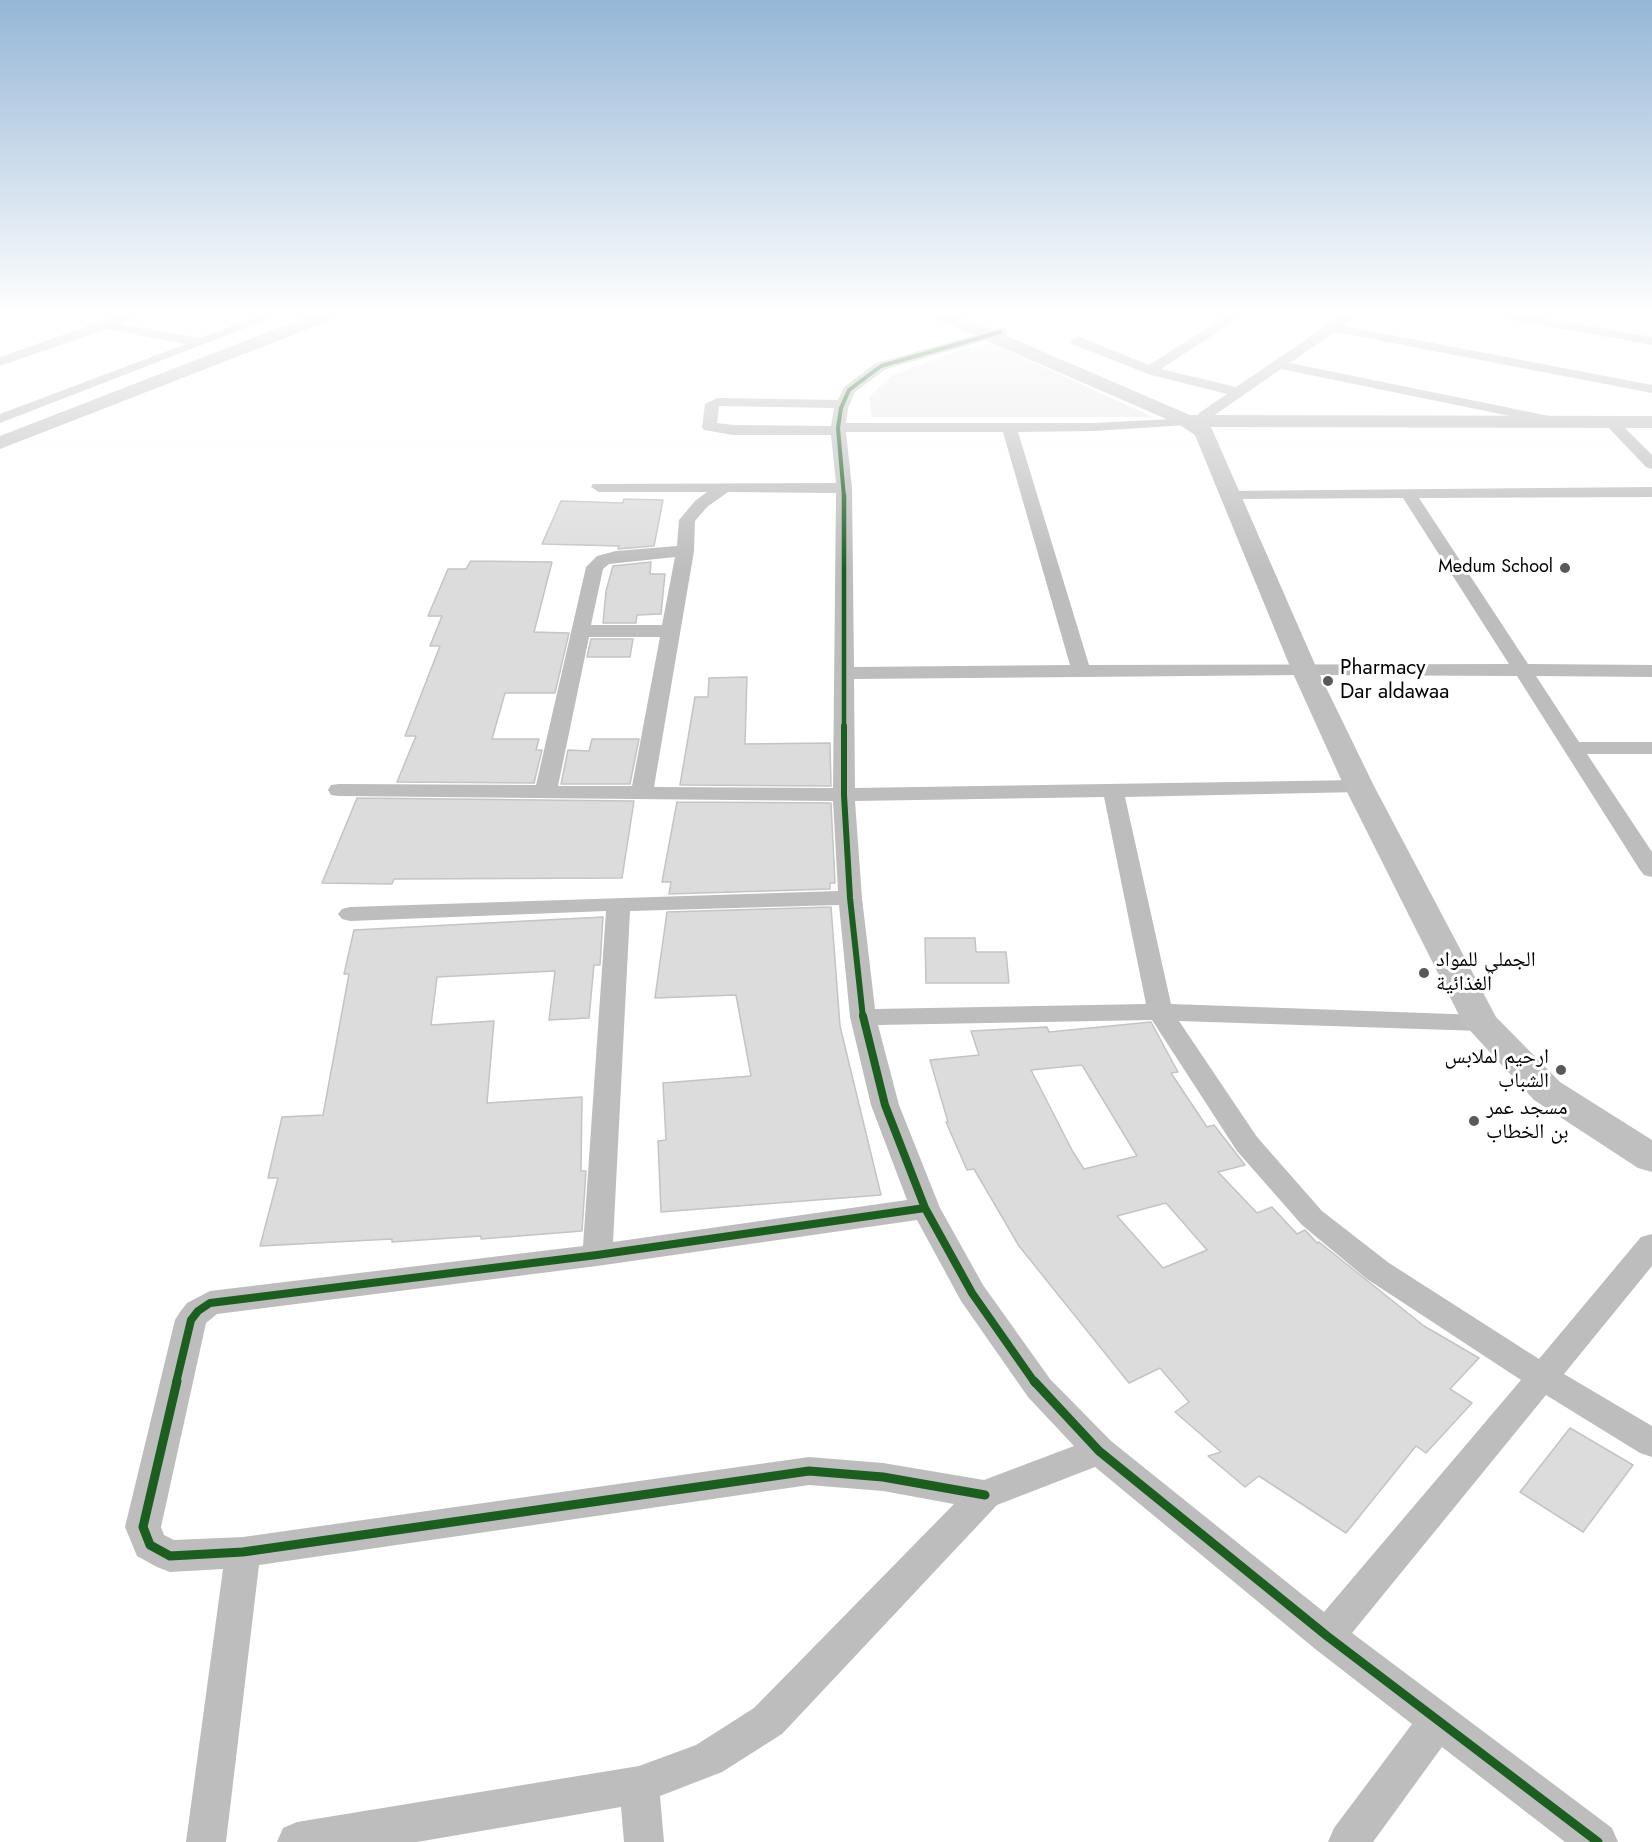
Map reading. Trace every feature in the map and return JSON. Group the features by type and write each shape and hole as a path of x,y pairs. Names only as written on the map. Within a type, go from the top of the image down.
{"highway":[{"path":"0,443 113,399"}],"main road":[{"path":"1148,399 1202,422 1382,423 1549,420 1652,422"},
{"path":"1202,422 1229,494 1304,669 1359,786 1481,1023 1547,1091 1652,1158"}],"street":[{"path":"0,419 52,399"},
{"path":"846,399 840,421 844,488 844,795 850,898 863,1017 885,1105 925,1208 972,1293 1039,1388 1099,1451 1327,1636 1598,1842"},
{"path":"840,421 734,430 710,427 712,404 717,402 840,421 1010,429 1202,422 1230,399"},
{"path":"1446,399 1549,420"},
{"path":"1610,422 1652,464"},
{"path":"1010,429 1081,670"},
{"path":"599,487 844,488"},
{"path":"642,792 685,551 687,520 701,504 725,487"},
{"path":"1229,494 1409,495 1652,492"},
{"path":"1409,495 1652,870"},
{"path":"546,790 595,567 603,560 616,556 685,551"},
{"path":"581,631 671,631"},
{"path":"845,673 1304,669 1652,671"},
{"path":"1572,748 1652,748"},
{"path":"339,790 546,790 844,795 1359,786"},
{"path":"1113,789 1160,1012 1247,1144 1312,1218 1378,1270 1542,1377 1652,1443"},
{"path":"350,914 850,898"},
{"path":"597,1255 618,904"},
{"path":"863,1017 1160,1012 1481,1023"},
{"path":"925,1208 597,1255 210,1303 198,1311 191,1320 143,1527 150,1545 170,1556 243,1552 809,1471 883,1477 985,1495"},
{"path":"1327,1636 1652,1245"},
{"path":"297,1842 639,1785 708,1759 768,1721 985,1495 1099,1451"},
{"path":"206,1842 243,1552"},
{"path":"1348,1842 1438,1721"},
{"path":"639,1785 644,1842"}],"shaded area":[{"path":"869,399 1114,399 1153,417 872,417"}],"building":[{"path":"624,499 663,500 654,546 618,549 619,546 542,544 561,501 623,503"},
{"path":"471,561 552,562 534,632 569,633 555,693 505,693 492,739 539,739 536,750 542,750 534,783 397,782 416,736 405,736 440,646 430,646 442,616 428,616 448,569 466,569"},
{"path":"651,562 650,574 665,574 661,614 637,615 636,623 603,623 606,591 613,566"},
{"path":"591,639 633,639 630,657 587,657"},
{"path":"747,677 745,744 830,743 831,786 680,785 695,697 708,697 709,678"},
{"path":"592,739 639,739 630,784 561,784 568,750 589,751"},
{"path":"357,798 634,801 622,878 394,879 392,884 322,883"},
{"path":"677,802 831,803 835,883 830,883 830,889 669,894 671,882 662,882"},
{"path":"831,907 840,1026 881,1195 661,1212 658,1141 666,1140 663,1083 751,1076 736,995 655,998 667,912"},
{"path":"603,917 600,965 594,965 589,1018 549,1020 555,971 437,977 431,1025 494,1021 487,1103 582,1097 581,1171 586,1171 582,1231 481,1239 481,1236 392,1242 392,1239 260,1246 278,1178 268,1178 282,1117 323,1115 349,974 344,974 354,930"},
{"path":"925,938 975,938 976,952 1006,952 1009,983 926,983"},
{"path":"1151,1022 1178,1072 1171,1073 1207,1127 1214,1125 1245,1165 1218,1172 1257,1213 1272,1207 1297,1234 1305,1230 1317,1243 1319,1242 1424,1326 1479,1358 1450,1389 1472,1403 1426,1453 1416,1446 1346,1533 1259,1476 1245,1487 1208,1456 1221,1452 1175,1412 1189,1402 1160,1368 1129,1383 1019,1246 974,1169 967,1170 946,1122 948,1122 930,1060 979,1055 971,1031 1047,1027 1049,1032","holes":["1082,1065 1137,1156 1084,1169 1073,1152 1031,1070","1166,1203 1207,1250 1163,1268 1117,1216"]},
{"path":"1570,1428 1633,1465 1583,1532 1520,1492"}],"cycle path":[{"path":"845,399 838,428 844,488 844,795 850,898 863,1017 885,1105 925,1208 972,1293 1039,1388 1099,1451 1327,1636 1598,1842"},
{"path":"925,1208 597,1255 210,1303 198,1311 191,1320 143,1527 150,1545 170,1556 243,1552 809,1471 883,1477 985,1495"}],"place":[{"name":"Medum School","path":"1565,568"},
{"name":"Pharmacy Dar aldawaa","path":"1328,681"},
{"name":"الجملي للمواد الغذائية","path":"1424,973"},
{"name":"ارحيم لملابس الشباب","path":"1561,1070"},
{"name":"مسجد عمر بن الخطاب","path":"1474,1121"}]}
